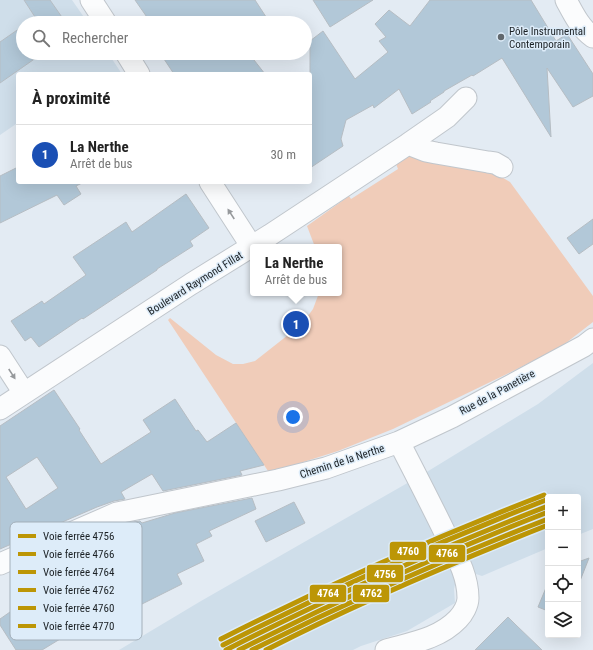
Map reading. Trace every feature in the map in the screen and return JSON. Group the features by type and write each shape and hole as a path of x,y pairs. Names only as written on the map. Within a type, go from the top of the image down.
{"street":[{"path":"91,0 101,16"},
{"path":"566,0 578,20 593,37"},
{"path":"130,60 138,72"},
{"name":"Boulevard Raymond Fillat","path":"257,244 447,117 466,98"},
{"path":"408,144 426,151 495,163 502,167"},
{"path":"211,184 250,244"},
{"name":"Boulevard Raymond Fillat","path":"0,409 185,288 250,248"},
{"name":"Rue de la Panetière","path":"400,442 452,417 584,346 593,339"},
{"path":"0,356 24,393"},
{"name":"Chemin de la Nerthe","path":"96,522 117,513 278,480 326,468 400,442 462,569 467,584 468,599 466,607 458,619 430,638 386,650"},
{"name":"Chemin de la Nerthe","path":"0,564 10,560"}],"shaded area":[{"path":"0,0 72,0 83,16 16,16 16,60 113,60 121,72 16,72 16,124 0,135"},
{"path":"409,154 488,169 510,182 593,296 593,322 562,346 393,429 338,451 297,464 268,471 168,320 170,318 216,355 233,364 243,364 255,361 302,324 313,309 318,296 342,296 342,244 314,244 307,226 349,196 351,199 398,169 395,161"},
{"path":"593,363 593,529 581,534 581,494 545,494 545,549 482,576 473,573 456,580 454,589 455,603 407,631 353,650 119,650 136,640 142,640 142,636 201,601 425,473 538,404"}],"building":[{"path":"24,0 50,0 61,16 34,16"},
{"path":"135,0 255,0 265,16 146,16"},
{"path":"313,0 373,0 330,27"},
{"path":"430,0 531,0 556,41 567,34 593,74 593,96 573,107 547,68 551,137 502,58 473,76 472,75 444,91 430,101 431,102 412,114 399,89 374,108 373,105 346,120 341,139 343,146 312,167 312,72 310,72 310,60 312,60 312,39 323,31 355,79 388,52 379,41 386,37 375,24 389,10 410,26"},
{"path":"16,31 16,60 33,60 0,83 0,42"},
{"path":"165,60 254,60 263,72 173,72"},
{"path":"16,168 16,184 80,184 76,186 81,194 64,205 57,195 0,223 0,176"},
{"path":"186,194 209,228 190,241 193,246 39,347 31,337 25,341 11,321 42,301 44,304 86,275 73,257 126,222 132,232"},
{"path":"593,219 593,244 579,254 567,238"},
{"path":"54,390 101,464 151,432 143,420 175,399 196,431 198,430 207,442 236,423 264,465 240,471 242,475 163,491 152,474 121,492 125,499 97,507 62,522 10,522 10,545 0,549 0,426","holes":["37,457 58,488 26,509 6,477"]},
{"path":"252,498 256,509 209,531 212,536 196,544 204,561 177,574 182,584 142,604 142,523 175,513"},
{"path":"294,502 305,523 266,542 255,521"},
{"path":"589,558 581,578 581,566 581,561"},
{"path":"545,590 545,610 538,607"},
{"path":"10,612 10,640 58,640 42,650 16,650 0,625 0,619"},
{"path":"508,617 516,625 542,650 475,650"}],"rail line":[{"name":"4760","path":"221,639 380,563 461,528 544,495"},
{"name":"4764","path":"223,645 383,568 545,500"},
{"name":"4756","path":"226,650 265,630 385,574 545,507"},
{"name":"4766","path":"239,650 392,577 545,513"},
{"name":"4762","path":"252,650 325,614 398,581 545,520"},
{"name":"4770","path":"266,650 405,584 545,526"}],"place":[{"name":"Pôle Instrumental Contemporain","path":"501,37"},
{"name":"La Nerthe","path":"296,324"}]}
